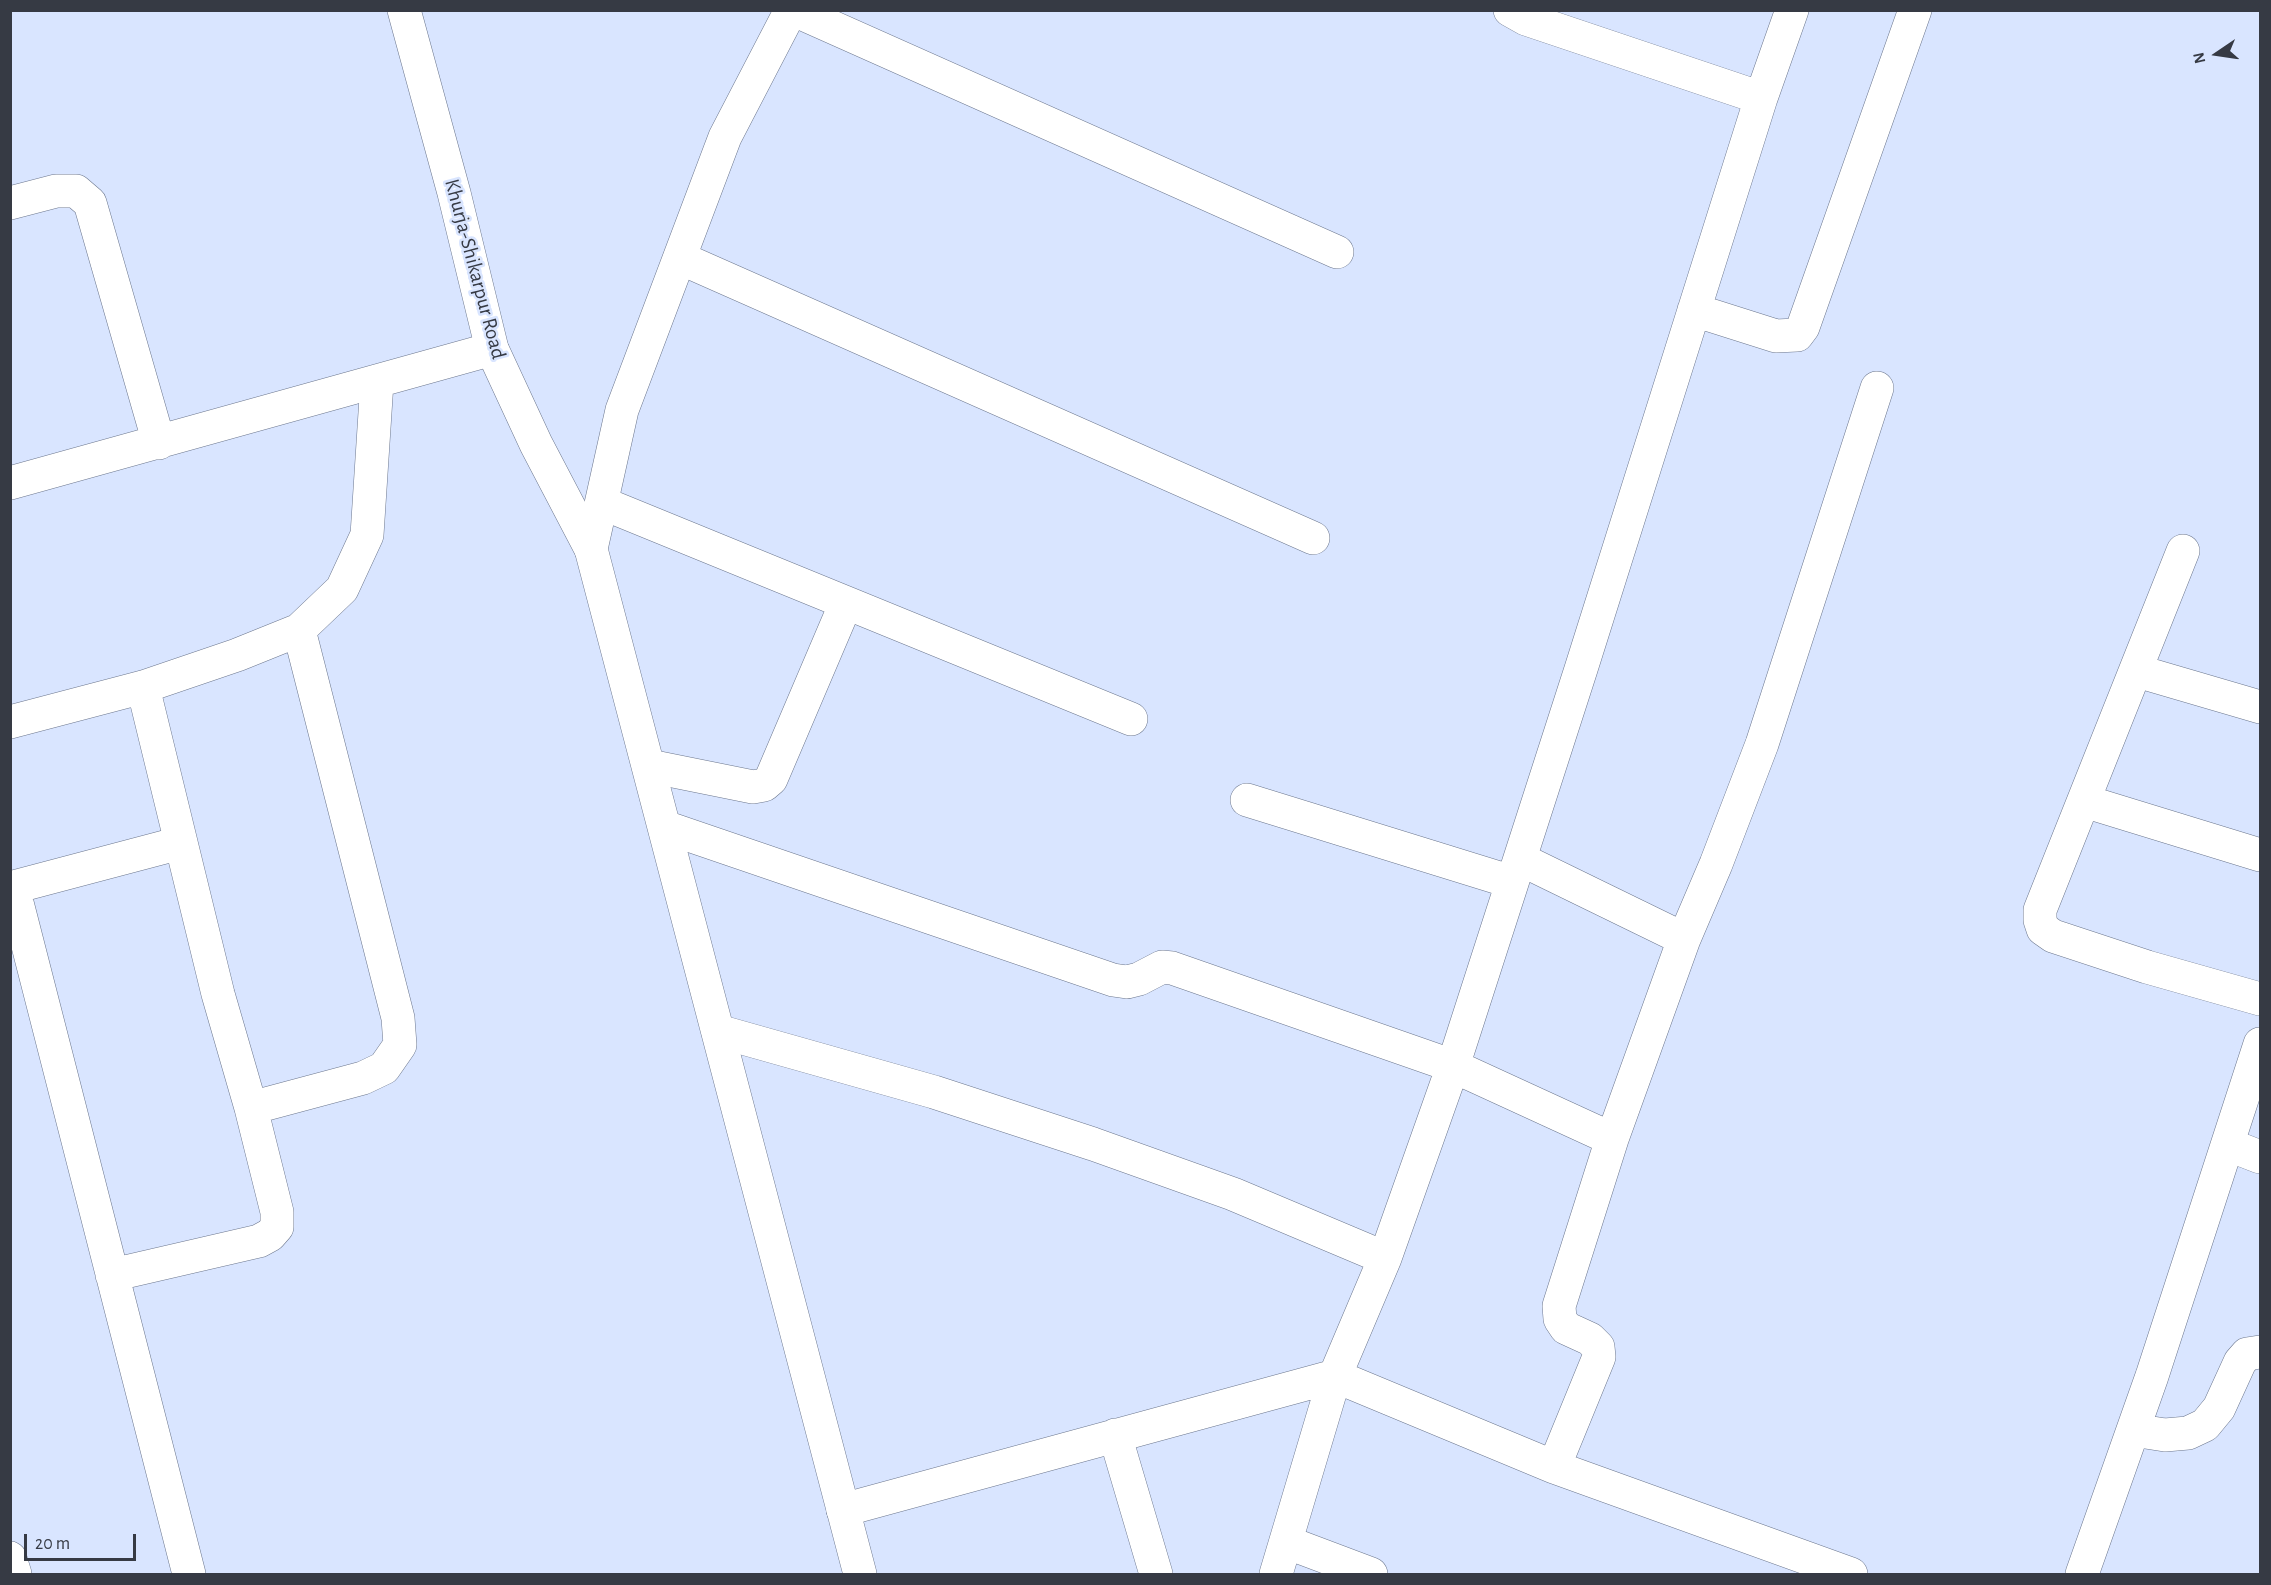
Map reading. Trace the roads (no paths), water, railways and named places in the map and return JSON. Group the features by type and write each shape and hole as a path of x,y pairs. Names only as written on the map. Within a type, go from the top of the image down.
{"street":[{"name":"Khurja-Shikarpur Road","path":"404,10 454,193 492,349 536,444 591,549 860,1575"},
{"path":"591,549 622,410 725,137 793,10 1337,252"},
{"path":"1510,10 1526,19 1761,98"},
{"path":"1276,1575 1335,1376 1385,1258 1453,1066 1761,98 1792,10"},
{"path":"1694,310 1776,336 1797,335 1803,327 1915,10"},
{"path":"10,203 56,191 76,191 90,203 159,443"},
{"path":"680,258 1313,538"},
{"path":"10,483 492,349"},
{"path":"10,722 142,687 237,655 299,630 342,589 367,535 377,382"},
{"path":"1554,1467 1599,1358 1598,1347 1590,1339 1566,1328 1560,1319 1559,1306 1612,1139 1684,939 1716,864 1762,744 1877,388"},
{"path":"602,503 1131,719"},
{"path":"2183,551 2040,910 2040,920 2043,929 2053,936 2147,967 2260,999"},
{"path":"649,766 753,787 764,785 771,779 846,603"},
{"path":"251,1108 363,1078 384,1068 400,1045 398,1018 299,630"},
{"path":"2137,671 2260,707"},
{"path":"112,1275 259,1241 270,1235 277,1227 277,1212 251,1108 218,994 142,687"},
{"path":"1247,800 1516,871 1684,939"},
{"path":"2084,801 2260,855"},
{"path":"665,827 1113,980 1126,982 1139,979 1162,967 1172,968 1453,1066 1612,1139"},
{"path":"180,843 12,888 189,1575"},
{"path":"718,1031 934,1092 1093,1144 1233,1194 1385,1258"},
{"path":"2082,1575 2229,1145 2260,1044"},
{"path":"2229,1145 2260,1157"},
{"path":"2133,1430 2165,1435 2188,1433 2205,1425 2219,1408 2240,1362 2247,1354 2260,1352"},
{"path":"843,1510 1335,1376 1554,1467 1851,1575"},
{"path":"1116,1435 1156,1575"},
{"path":"1286,1542 1371,1575"},
{"path":"10,1558 15,1575"}]}
